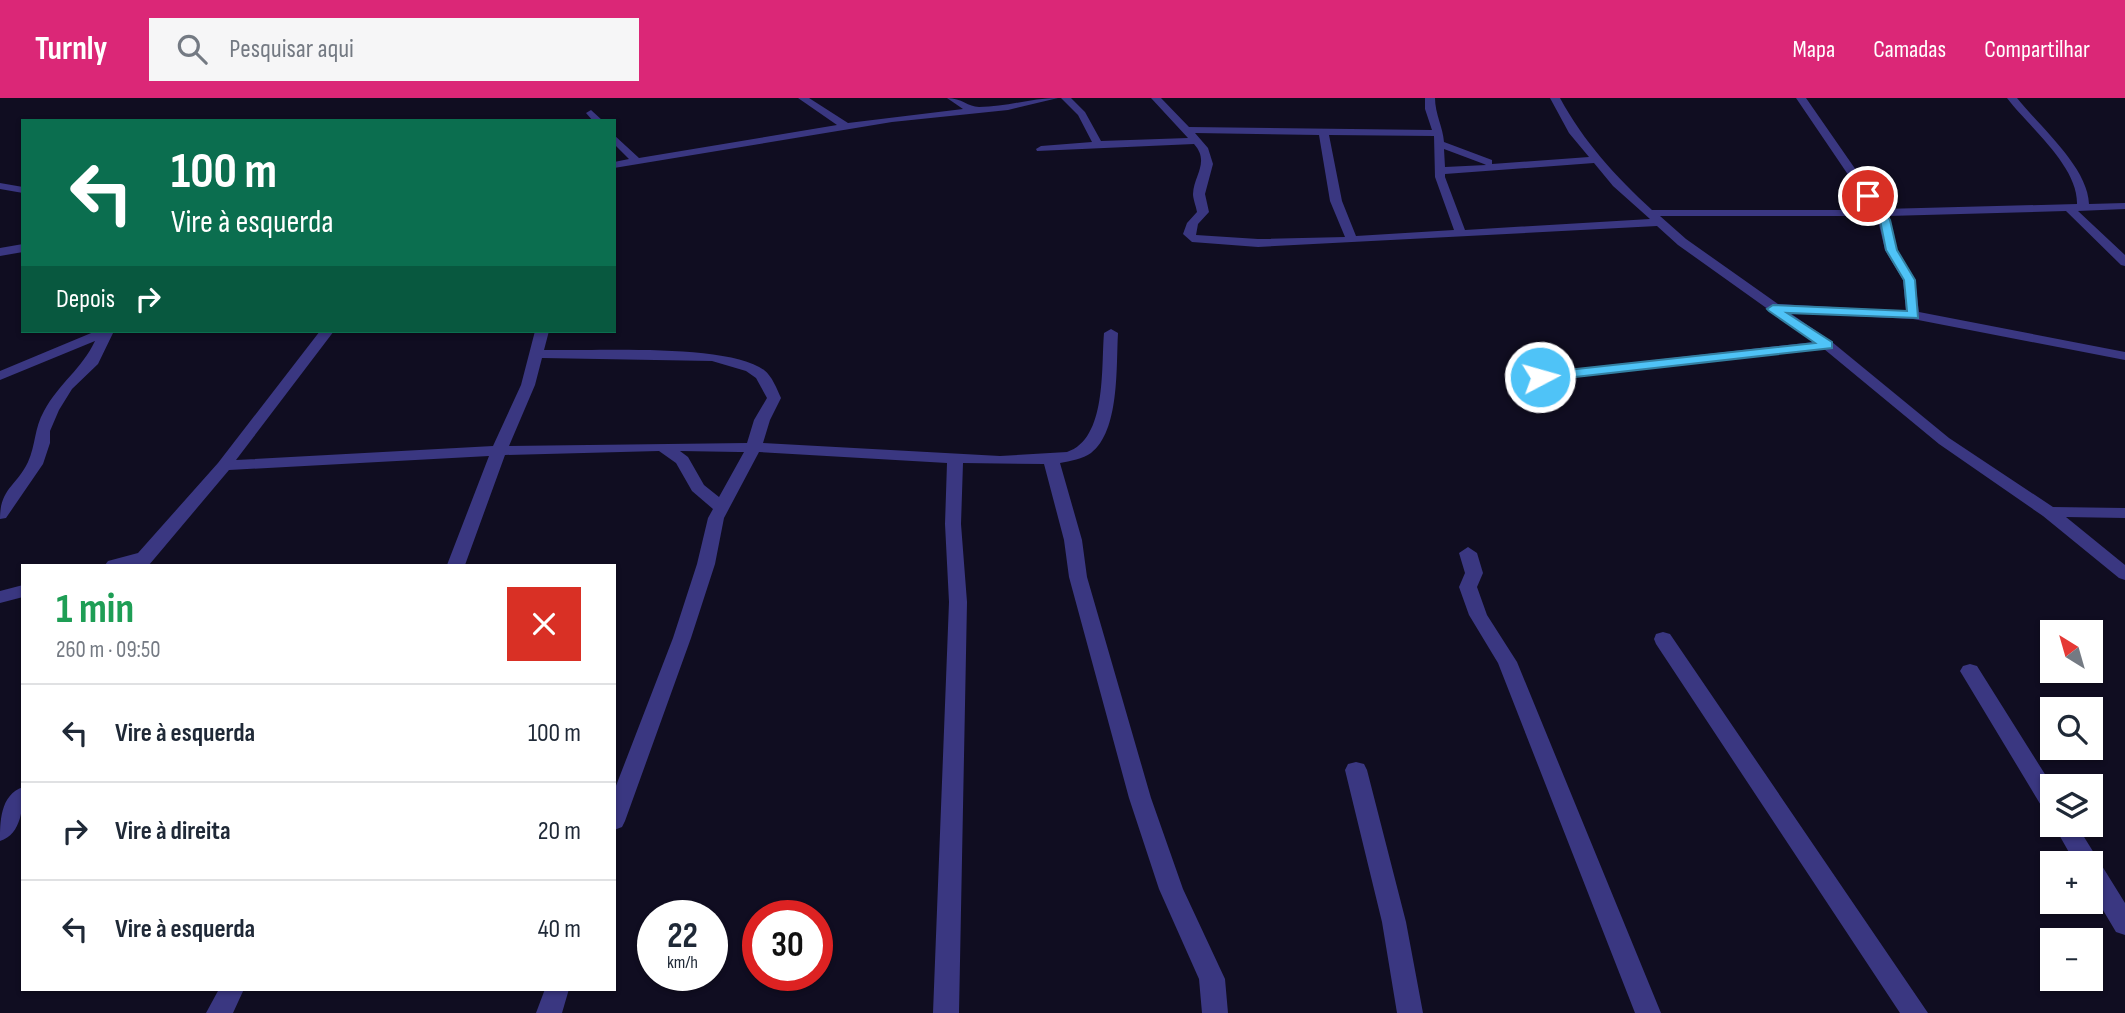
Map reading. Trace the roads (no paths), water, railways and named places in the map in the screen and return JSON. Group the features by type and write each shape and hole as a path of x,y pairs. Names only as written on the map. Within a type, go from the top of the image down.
{"street":[{"path":"803,98 848,127"},
{"path":"953,98 974,111"},
{"path":"616,165 892,119 974,111 1053,98"},
{"path":"1066,98 1082,114 1098,144"},
{"path":"1156,98 1203,148 1208,164 1199,194 1203,212 1191,227 1189,234 1192,238 1258,243 1352,240 1654,218 2125,205"},
{"path":"1430,98 1430,109 1439,138 1439,171 1461,234"},
{"path":"1555,98 1573,133 1611,177 1654,218 1773,309 1827,345 1944,441 2049,512 2125,574"},
{"path":"1801,98 1818,118 1885,220 1891,250 1909,280 1913,315"},
{"path":"2012,98 2051,141 2083,193 2083,206"},
{"path":"1187,130 1324,132 1439,138 1463,154 1502,165"},
{"path":"1324,132 1336,201 1352,240"},
{"path":"616,140 636,161"},
{"path":"1041,149 1196,141"},
{"path":"1439,171 1597,160"},
{"path":"1552,164 1611,177"},
{"path":"0,186 21,190"},
{"path":"2083,193 2125,205"},
{"path":"2068,207 2125,262"},
{"path":"0,252 21,248"},
{"path":"1773,309 1913,315 2125,356"},
{"path":"0,376 102,333"},
{"path":"0,514 35,464 42,443 42,431 52,410 66,387 90,364 106,333"},
{"path":"121,564 142,561 224,466 325,333"},
{"path":"456,564 498,449 528,385 541,333"},
{"path":"224,466 498,449 603,446 869,452 955,459 1051,459 1082,454 1097,440 1103,424 1111,333"},
{"path":"1540,377 1827,345"},
{"path":"535,354 713,357 751,368 762,375 774,398 762,419 753,449 716,518 706,564 682,638 616,816"},
{"path":"665,448 682,460 698,488 722,507"},
{"path":"946,1013 958,614 953,524 955,459"},
{"path":"1051,459 1073,540 1078,577 1140,798 1171,889 1212,979 1215,1013"},
{"path":"2049,512 2125,513"},
{"path":"1468,553 1474,573 1468,587 1472,602 1507,662 1648,1013"},
{"path":"0,597 21,592"},
{"path":"1663,639 1915,1013"},
{"path":"1970,671 2040,785"},
{"path":"1356,770 1394,922 1410,1013"},
{"path":"0,832 21,799"},
{"path":"2103,888 2125,924"},
{"path":"219,1013 231,991"},
{"path":"549,1013 556,991"}]}
